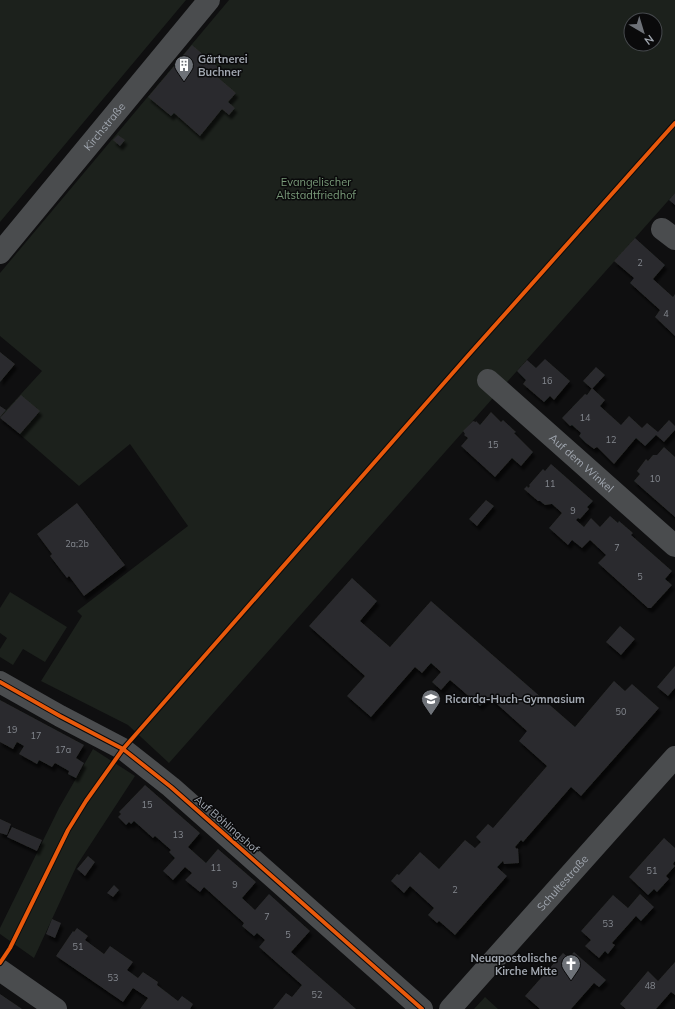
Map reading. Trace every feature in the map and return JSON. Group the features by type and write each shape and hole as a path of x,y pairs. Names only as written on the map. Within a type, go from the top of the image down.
{"street":[{"name":"Kirchstraße","path":"0,253 209,0"},
{"name":"Auf dem Winkel","path":"488,380 675,546"},
{"name":"Auf Böhlingshof","path":"0,682 123,749 171,787 422,1009"},
{"name":"Schultestraße","path":"450,1009 675,757"},
{"path":"0,970 56,1009"}],"green space":[{"path":"0,0 186,0 0,222"},
{"name":"Evangelischer Altstadtfriedhof","path":"229,0 675,0 675,193 169,763 128,725 41,681 82,616 77,611 188,526 130,444 79,486 0,417 42,371 0,336 0,273"},
{"path":"10,592 67,627 45,662 23,649 13,665 0,657 0,649 7,638 0,633 0,608"},
{"path":"93,749 135,776 77,865 34,958 0,934 0,928 59,808"},
{"path":"485,997 498,1009 474,1009"}],"building":[{"path":"192,45 219,68 214,74 236,93 228,102 235,108 229,115 222,109 200,136 174,113 171,116 148,97"},
{"path":"118,135 125,140 120,146 113,140"},
{"path":"675,193 675,205 669,200"},
{"path":"635,238 665,265 653,279 673,297 675,294 675,336 655,317 660,310 630,283 634,278 614,261"},
{"path":"0,352 15,364 0,382"},
{"path":"545,359 570,381 554,400 550,396 544,402 523,384 526,380 517,371 527,360 536,368"},
{"path":"596,367 605,375 592,389 583,381"},
{"path":"592,388 605,400 600,406 621,425 629,416 642,428 647,423 658,432 669,420 675,426 675,430 664,442 656,435 645,446 636,438 614,464 597,447 594,449 586,443 579,436 581,433 572,425 570,426 562,418 585,394 587,395"},
{"path":"21,395 40,411 20,434 0,418"},
{"path":"0,406 6,410 0,417"},
{"path":"491,412 501,422 503,420 516,432 514,433 533,452 521,466 512,458 495,477 461,446 468,438 464,435 465,434 463,431 473,421 476,421 480,425"},
{"path":"664,447 675,457 675,517 634,481 640,474 637,471 646,459 648,461 653,455 657,455"},
{"path":"551,464 593,501 587,507 589,509 580,519 578,518 576,520 584,527 591,518 600,527 610,516 618,523 619,521 633,533 631,535 672,571 665,579 672,585 651,608 648,608 598,563 606,555 590,540 582,548 572,540 568,545 549,528 562,513 552,504 545,505 538,501 524,489 527,486 528,488 543,469 545,471"},
{"path":"486,500 494,506 477,526 469,519"},
{"path":"77,503 125,565 84,596 69,576 67,578 50,556 52,554 37,534"},
{"path":"352,578 377,601 360,621 390,647 431,601 575,727 614,681 625,691 632,684 659,708 581,796 571,787 523,842 521,840 515,847 517,849 518,848 519,863 504,864 503,861 497,867 507,876 455,935 439,921 437,923 428,915 434,908 410,886 404,893 391,881 397,874 399,875 420,852 439,869 465,840 475,848 481,842 476,837 488,824 493,828 547,766 519,741 527,731 489,697 480,706 450,680 441,690 432,682 441,672 431,663 422,673 415,667 371,717 347,696 365,676 309,626"},
{"path":"620,626 635,639 621,655 606,642"},
{"path":"675,666 675,688 668,696 657,687"},
{"path":"0,700 84,745 76,758 84,763 76,778 68,774 69,771 55,763 52,767 39,760 37,764 19,754 24,746 17,742 13,749 0,742"},
{"path":"145,785 200,833 188,847 206,863 218,849 256,882 242,898 255,910 269,894 310,931 291,952 356,1009 273,1009 286,993 292,997 302,985 259,947 265,940 257,933 254,936 242,926 244,923 204,887 200,892 185,880 192,873 185,867 173,880 163,871 175,858 169,852 171,850 155,836 153,838 134,821 131,824 129,822 126,825 118,817 121,814 119,812"},
{"path":"0,819 11,824 7,835 0,833"},
{"path":"12,827 42,840 37,851 7,837"},
{"path":"664,838 675,848 675,861 673,864 675,866 666,876 669,879 657,892 654,889 648,895 629,877"},
{"path":"88,856 95,862 85,876 77,869"},
{"path":"114,885 119,890 113,897 107,893"},
{"path":"640,894 654,907 641,921 636,916 612,943 615,945 608,954 605,951 599,958 585,946 591,940 581,931 613,895 628,908"},
{"path":"52,919 61,923 55,938 46,934"},
{"path":"77,928 88,936 85,940 104,954 110,946 133,962 127,970 138,978 143,972 158,982 157,985 178,1001 182,996 193,1004 190,1009 140,1009 148,998 133,988 123,1002 56,956 73,931 74,932"},
{"name":"Neuapostolische Kirche Mitte","path":"574,952 606,980 599,987 594,983 571,1009 540,1009 525,996 563,953 569,958"},
{"path":"675,962 675,995 671,992 656,1009 626,1009 620,1004 648,971 658,981"},
{"path":"0,994 22,1009 0,1009"}],"cycle path":[{"path":"0,963 10,948 68,830 86,801 123,749 465,359 675,123"},
{"path":"0,682 123,749 171,787 422,1009"}],"place":[{"name":"Gärtnerei Buchner","path":"184,82"},
{"name":"Ricarda-Huch-Gymnasium","path":"431,716"},
{"name":"Neuapostolische Kirche Mitte","path":"571,981"}]}
